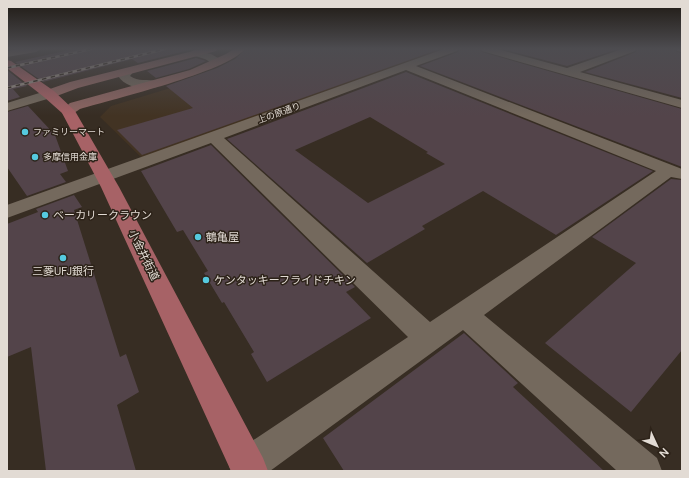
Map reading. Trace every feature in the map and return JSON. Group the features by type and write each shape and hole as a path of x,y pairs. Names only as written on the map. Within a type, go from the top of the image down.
{"main road":[{"name":"小金井街道","path":"18,71 49,94 68,112 105,177 249,469"}],"street":[{"path":"7,108 74,85 127,71"},
{"path":"128,71 124,76 127,80 136,83 153,84"},
{"path":"68,112 75,106 196,71"},
{"name":"上の原通り","path":"7,212 391,71"},
{"path":"418,71 676,173"},
{"path":"568,72 682,104"},
{"path":"49,94 64,103 69,104 94,101"},
{"path":"214,137 429,339"},
{"path":"249,469 464,314 676,173"},
{"path":"464,314 644,471"}],"shaded area":[{"path":"225,71 387,71 145,161 100,117 111,106"}],"building":[{"path":"7,71 9,71 27,86 13,89 20,97 7,101"},
{"path":"28,71 84,71 43,82"},
{"path":"147,71 181,71 156,78"},
{"path":"208,71 377,71 142,155 117,130 193,108 166,86"},
{"path":"434,71 550,71 682,109 682,167"},
{"path":"682,71 682,98 585,72"},
{"path":"406,72 653,171 556,235 483,191 422,226 425,229 367,263 227,139","holes":["370,117 428,152 426,153 445,164 368,203 295,150"]},
{"path":"28,106 55,135 68,171 60,174 66,182 27,196 7,167 7,112"},
{"path":"211,145 355,287 346,292 371,318 267,382 251,354 254,352 224,302 222,303 204,273 208,271 183,230 177,232 141,171"},
{"path":"671,179 682,180 682,350 631,412 545,343 636,263 592,237"},
{"path":"74,195 82,207 74,210 120,357 126,354 139,392 117,405 136,471 46,471 31,347 7,357 7,224 38,212 36,209"},
{"path":"464,333 518,383 513,387 604,471 344,471 323,438"}],"railway":[{"path":"7,88 75,71"}],"place":[{"name":"ファミリーマート","path":"25,132"},
{"name":"多摩信用金庫","path":"35,157"},
{"name":"ベーカリークラウン","path":"45,215"},
{"name":"鶴亀屋","path":"198,237"},
{"name":"三菱UFJ銀行","path":"63,258"},
{"name":"ケンタッキーフライドチキン","path":"206,280"}]}
